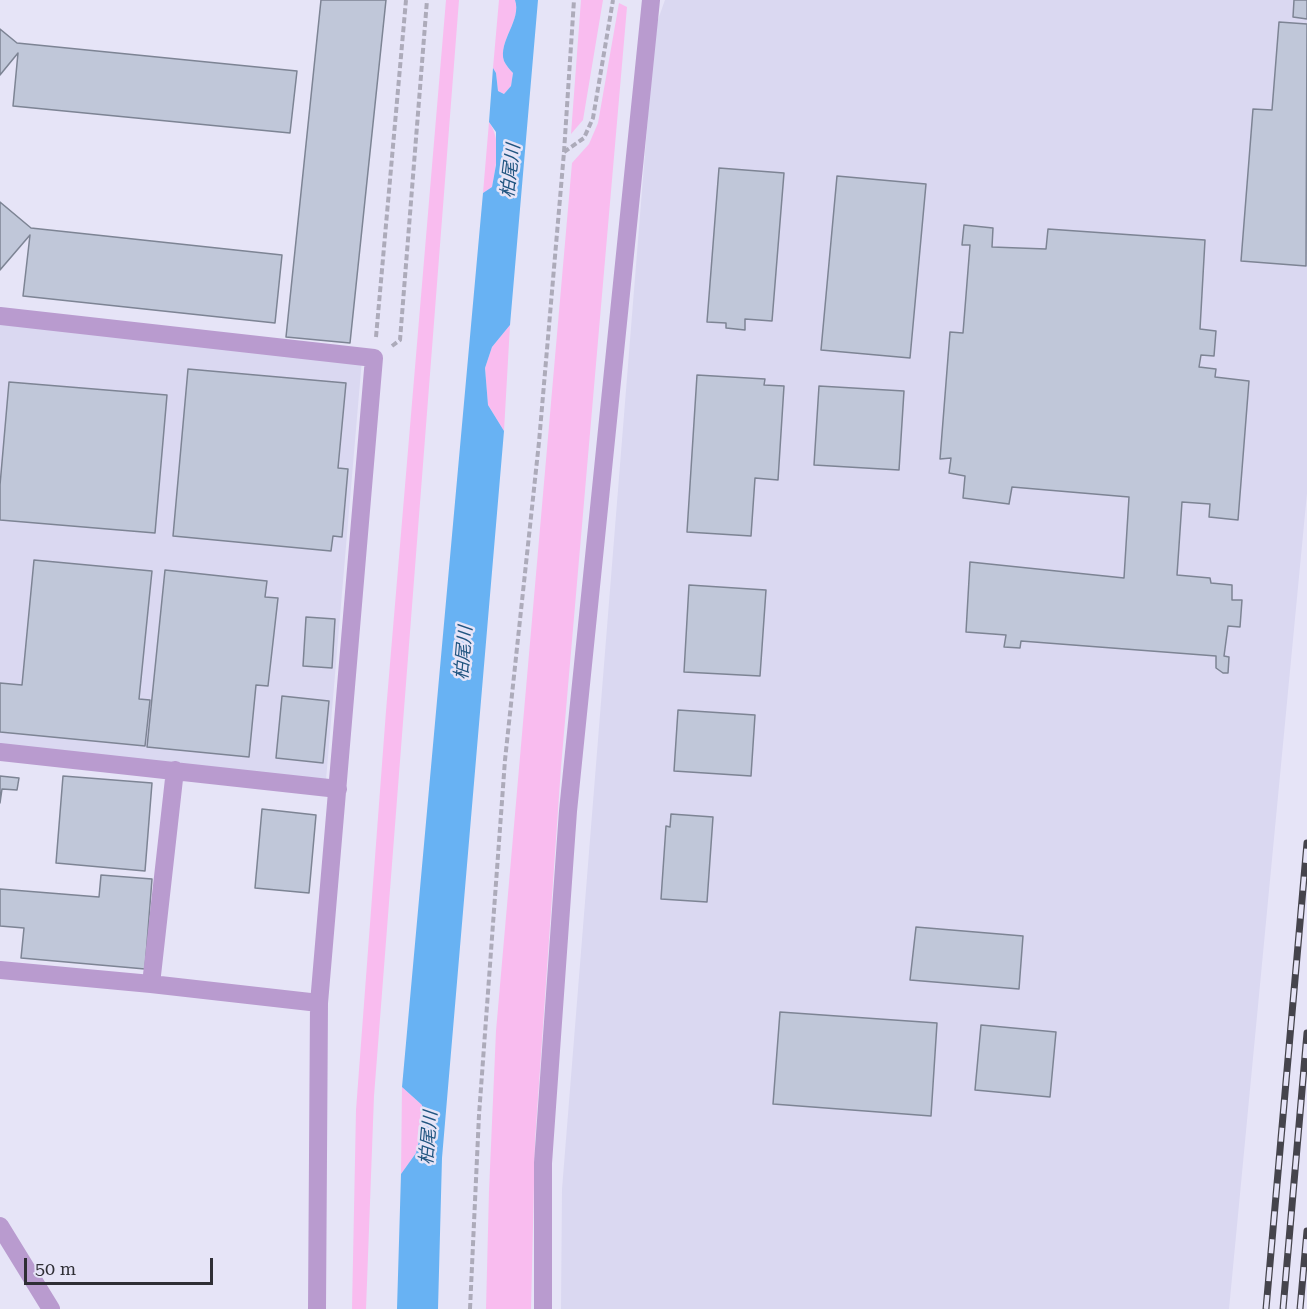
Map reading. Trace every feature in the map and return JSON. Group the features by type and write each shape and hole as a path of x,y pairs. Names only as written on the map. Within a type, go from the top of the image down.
{"street":[{"path":"543,1309 543,1162 568,811 651,0"},
{"path":"0,316 374,358 319,1003 317,1309"},
{"path":"0,752 338,789"},
{"path":"151,984 175,770"},
{"path":"0,969 319,1003"},
{"path":"0,1226 51,1309"}],"path":[{"path":"374,358 406,0"},
{"path":"400,340 427,0"},
{"path":"470,1309 479,1115 505,760 539,442 564,152 574,0"},
{"path":"564,152 584,138 592,118 613,0"}],"shaded area":[{"path":"446,0 459,0 374,1096 366,1309 352,1309 356,1110 386,711"},
{"path":"499,0 515,0 516,8 503,53 504,61 513,73 511,86 504,94 498,91 496,73 493,68"},
{"path":"581,0 603,0 583,120 571,134"},
{"path":"665,0 1307,0 1307,493 1229,1309 561,1309 562,1189 655,28"},
{"path":"619,3 627,7 561,767 535,1141 531,1309 486,1309 496,1031 572,163 589,144 598,123"},
{"path":"489,122 496,137 496,162 492,187 483,193"},
{"path":"0,322 362,359 326,780 0,745"},
{"path":"510,325 504,431 488,405 485,368 492,347"},
{"path":"402,1087 422,1105 422,1129 416,1153 401,1174"}],"water":[{"name":"柏尾川","path":"515,0 538,0 510,325 492,347 485,368 488,405 504,431 442,1158 438,1309 397,1309 401,1174 416,1153 422,1129 422,1105 402,1087 483,193 492,187 496,165 496,132 489,122 493,68 496,73 498,91 504,94 511,86 513,73 504,61 503,53 515,15"}],"building":[{"path":"321,0 386,0 350,343 286,337"},
{"path":"1294,0 1307,0 1307,19 1293,17"},
{"path":"1279,22 1307,24 1306,266 1241,261 1253,109 1272,110"},
{"path":"0,29 17,43 297,71 290,133 13,106 18,53 0,75"},
{"path":"719,168 784,173 772,321 745,319 745,330 726,328 726,323 707,322"},
{"path":"837,176 926,184 910,358 821,350"},
{"path":"0,202 31,228 282,255 275,323 23,296 30,235 0,270"},
{"path":"964,225 993,228 992,247 1046,249 1048,229 1205,240 1200,329 1216,331 1214,356 1201,355 1199,367 1216,369 1215,377 1249,381 1238,520 1209,517 1210,504 1182,502 1177,575 1210,578 1211,583 1232,585 1232,600 1242,600 1240,627 1228,626 1224,656 1229,657 1228,673 1223,673 1216,668 1216,656 1021,641 1020,648 1004,647 1006,635 966,632 970,562 1124,578 1129,497 1012,487 1009,504 963,498 965,476 949,473 951,458 940,459 950,332 963,333 970,245 962,245"},
{"path":"188,369 346,383 338,468 348,469 342,537 333,536 331,551 173,536"},
{"path":"697,375 765,379 764,385 784,386 778,480 755,478 751,536 687,532"},
{"path":"9,382 167,395 155,533 0,520 0,485"},
{"path":"819,386 904,391 899,470 814,465"},
{"path":"34,560 152,571 139,699 150,700 145,746 0,732 0,683 22,685"},
{"path":"165,570 267,581 265,597 278,598 268,686 256,685 249,757 147,747"},
{"path":"689,585 766,590 760,676 684,672"},
{"path":"306,617 335,619 332,668 303,666"},
{"path":"282,696 329,701 323,763 276,758"},
{"path":"678,710 755,715 751,776 674,771"},
{"path":"0,776 19,778 17,790 2,789 0,803"},
{"path":"63,776 152,783 145,871 56,863"},
{"path":"262,809 316,815 309,893 255,888"},
{"path":"671,814 713,817 707,902 661,899 666,826 670,827"},
{"path":"101,875 152,879 145,969 21,958 24,928 0,926 0,889 99,897"},
{"path":"916,927 1023,936 1019,989 910,980"},
{"path":"780,1012 937,1023 931,1116 773,1104"},
{"path":"981,1025 1056,1032 1050,1097 975,1090"}],"railway":[{"path":"1266,1309 1307,843"},
{"path":"1283,1309 1307,1033"},
{"path":"1300,1309 1307,1231"}]}
